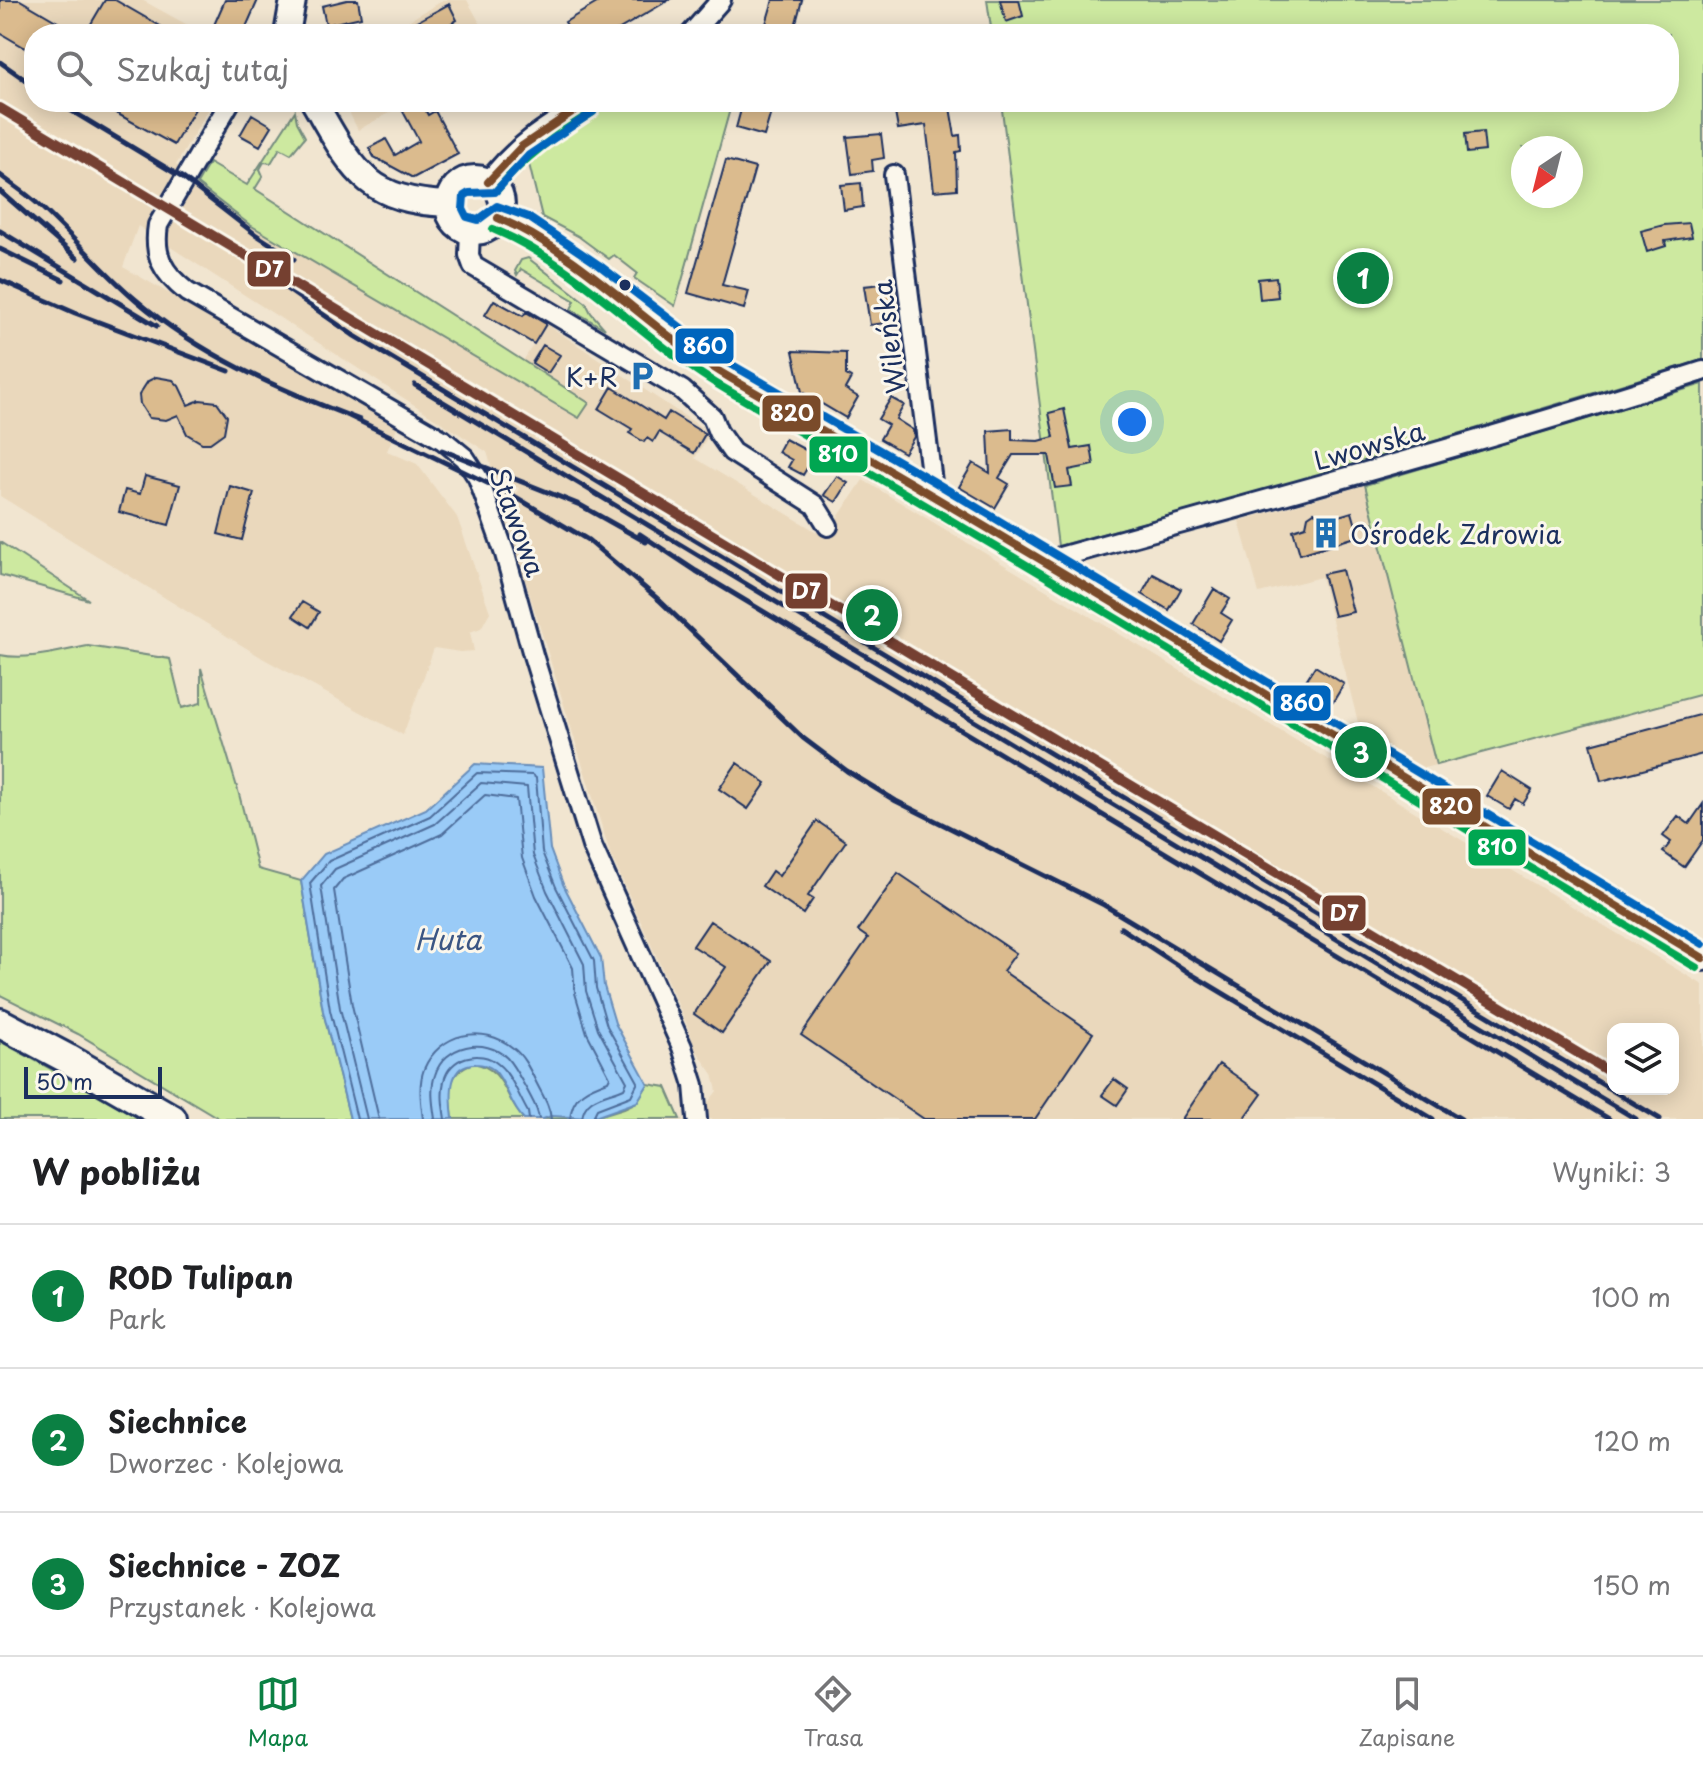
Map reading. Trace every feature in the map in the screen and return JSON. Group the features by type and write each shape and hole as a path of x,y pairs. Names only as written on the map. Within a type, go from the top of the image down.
{"main road":[{"path":"0,1023 172,1119"}],"street":[{"path":"289,24 293,0"},
{"path":"700,24 721,0"},
{"name":"Stawowa","path":"224,112 158,225 157,256 169,278 187,292 443,440 465,458 478,478 505,554 592,846 682,1047 694,1085 697,1119"},
{"path":"320,112 341,150 357,172 374,187 410,200 448,204"},
{"path":"488,182 505,160 531,136 571,112"},
{"name":"Wileńska","path":"894,175 932,482 927,491"},
{"path":"475,178 488,182 501,198 502,208 498,218 486,230 470,232 454,222 448,204 452,191 462,182 475,178"},
{"path":"498,218 522,228 592,275 715,369 927,491 1703,958"},
{"path":"470,232 469,255 473,266 682,390 712,417 732,452 815,505 828,526"},
{"name":"Lwowska","path":"1049,565 1060,557 1355,477 1703,371"}],"shaded area":[{"path":"0,0 142,0 186,24 24,24 24,112 207,112 176,165 197,179 207,161 523,361 546,324 710,433 695,458 825,537 863,480 1703,985 1703,1119 709,1119 707,1104 717,1091 713,1074 696,1050 610,853 519,560 507,511 519,488 495,478 487,452 138,226 123,267 398,425 387,451 417,464 457,517 490,612 481,628 470,632 474,651 434,648 403,735 264,659 0,496"},
{"path":"444,0 467,0 480,24 403,24"},
{"path":"349,112 391,112 358,130"},
{"path":"1365,485 1436,765 1419,769 1361,734 1321,577 1259,593 1239,521"}],"green space":[{"path":"987,0 1703,0 1703,360 1352,466 1058,546 1002,112 1679,112 1679,24 991,24"},
{"path":"295,112 305,137 291,154 280,148 271,163 264,162 260,169 263,176 255,189 589,403 579,418 250,225 197,184 209,163 247,185"},
{"path":"591,112 729,112 675,306 634,278 637,273 614,255 609,259 578,236 542,217 529,164 542,146"},
{"path":"528,258 586,303 605,329 571,309 575,301 521,269 517,275 515,271 521,260"},
{"path":"1703,384 1703,694 1436,765 1365,485"},
{"path":"0,542 89,600 0,575"},
{"path":"88,646 170,659 182,708 201,703 201,668 258,869 301,881 323,1011 350,1119 220,1119 78,1034 0,995 0,655 33,656"},
{"path":"0,1041 142,1119 0,1119"},
{"path":"473,1063 484,1066 499,1078 524,1119 453,1119 451,1085 458,1072"},
{"path":"648,1084 666,1087 680,1119 543,1119 550,1116 592,1118 624,1108 637,1102"}],"water":[{"name":"Huta","path":"475,764 542,768 550,849 563,884 601,958 604,986 615,1023 648,1084 637,1102 592,1118 551,1116 524,1119 494,1070 476,1064 466,1065 459,1069 452,1084 453,1119 350,1119 323,1011 301,881 324,854 426,809"}],"building":[{"path":"0,0 20,0 61,24 24,24 24,47 0,33"},
{"path":"105,0 115,0 157,24 91,24"},
{"path":"225,0 258,0 247,24 214,24"},
{"path":"358,0 361,17 326,24 322,6"},
{"path":"602,0 669,0 628,24 565,22"},
{"path":"773,0 802,0 796,24 766,24"},
{"path":"1000,0 1019,0 1023,16 1006,22"},
{"path":"449,4 457,20 450,24 412,24"},
{"path":"114,112 193,112 174,145"},
{"path":"403,112 426,112 428,115 436,112 458,154 413,178 374,157 369,148 386,139 395,155 419,141"},
{"path":"740,112 771,112 764,136 736,128"},
{"path":"895,112 951,112 955,136 960,135 961,151 956,152 957,189 934,191 926,125 898,129"},
{"path":"252,114 272,126 260,146 240,135"},
{"path":"1483,132 1485,151 1467,153 1465,134"},
{"path":"881,134 884,158 872,160 873,171 852,174 847,137"},
{"path":"726,160 755,168 722,285 749,291 744,309 688,293"},
{"path":"861,183 863,207 844,210 841,185"},
{"path":"1689,223 1692,237 1665,241 1666,246 1647,252 1641,231"},
{"path":"1276,277 1278,297 1260,299 1258,279"},
{"path":"891,283 894,302 898,306 885,323 870,325 864,286"},
{"path":"494,300 523,316 526,312 546,324 534,344 485,315"},
{"path":"543,345 560,355 548,373 532,363"},
{"path":"793,351 846,353 846,375 851,378 845,389 858,397 846,418 802,392"},
{"path":"156,377 173,380 188,405 200,400 217,402 227,416 224,433 210,443 202,443 187,434 178,415 166,420 149,418 140,404 139,395 148,381"},
{"path":"612,387 664,420 669,412 705,434 694,453 659,432 653,442 647,438 644,442 629,433 632,429 599,409"},
{"path":"891,398 904,405 896,419 913,430 914,437 904,453 880,439 888,425 878,419"},
{"path":"1064,409 1072,449 1091,446 1094,465 1069,470 1072,486 1055,488 1049,455 1013,455 999,478 1009,484 995,508 959,487 973,463 990,473 988,431 1012,429 1012,440 1039,441 1054,437 1049,413"},
{"path":"785,439 815,455 803,475 788,467 792,460 778,452"},
{"path":"145,476 180,485 169,525 119,512 125,490 140,494"},
{"path":"837,476 848,483 836,502 824,495"},
{"path":"230,486 254,493 242,540 218,534"},
{"name":"Ośrodek Zdrowia","path":"1314,512 1329,519 1352,512 1359,536 1300,554 1293,530 1306,526 1308,516"},
{"path":"1342,570 1353,612 1334,616 1323,574"},
{"path":"1153,574 1181,589 1169,610 1142,594"},
{"path":"1214,589 1230,599 1221,613 1232,620 1219,641 1193,624"},
{"path":"302,602 319,612 310,627 293,616"},
{"path":"1315,666 1344,684 1333,702 1303,685"},
{"path":"1703,714 1703,754 1601,781 1591,744"},
{"path":"737,763 766,783 748,809 719,789"},
{"path":"1502,771 1532,790 1523,804 1515,799 1509,809 1487,796"},
{"path":"1703,804 1703,840 1684,867 1663,852 1671,842 1663,836 1678,816 1689,824"},
{"path":"817,821 846,841 808,896 813,899 803,914 762,886 772,871 779,876"},
{"path":"898,873 1016,953 1003,971 1093,1033 1035,1119 924,1119 801,1035 868,938 858,931"},
{"path":"710,921 771,961 722,1033 694,1014 726,967 693,946"},
{"path":"1219,1064 1262,1094 1244,1119 1182,1119"},
{"path":"1114,1079 1128,1089 1117,1105 1102,1095"}],"railway":[{"path":"0,62 24,79"},
{"path":"74,112 183,178 255,234 294,259"},
{"path":"0,175 39,205 135,299 186,337 271,383 360,420"},
{"path":"0,191 77,258"},
{"path":"193,224 353,335 1660,1119"},
{"path":"0,231 157,326"},
{"path":"0,249 63,280"},
{"path":"0,280 75,313 229,371"},
{"path":"415,385 1636,1119"},
{"path":"349,416 514,496 588,540 659,600 803,738 847,771 896,801 1104,905 1461,1119"},
{"path":"442,450 580,505 646,542"},
{"path":"640,534 696,571 1609,1119"},
{"path":"1121,928 1191,974 1433,1119"}],"transit line":[{"name":"D7","path":"0,108 1607,1070"},
{"name":"820","path":"488,182 522,146 572,112"},
{"name":"810","path":"497,190 542,147 593,112"},
{"name":"860","path":"593,112 529,155 495,192 464,196 463,209 467,217 478,220 497,206 528,217 599,265 722,359 933,481 1703,944"},
{"name":"820","path":"498,218 560,252 673,339 732,379 1098,594 1703,958"},
{"name":"810","path":"493,229 555,263 668,350 727,390 1092,604 1697,968"}],"place":[{"name":"ROD Tulipan","path":"1363,278"},
{"name":"K+R","path":"642,376"},
{"name":"Ośrodek Zdrowia","path":"1326,533"},
{"name":"Siechnice","path":"872,615"},
{"name":"Siechnice - ZOZ","path":"1361,752"}]}
